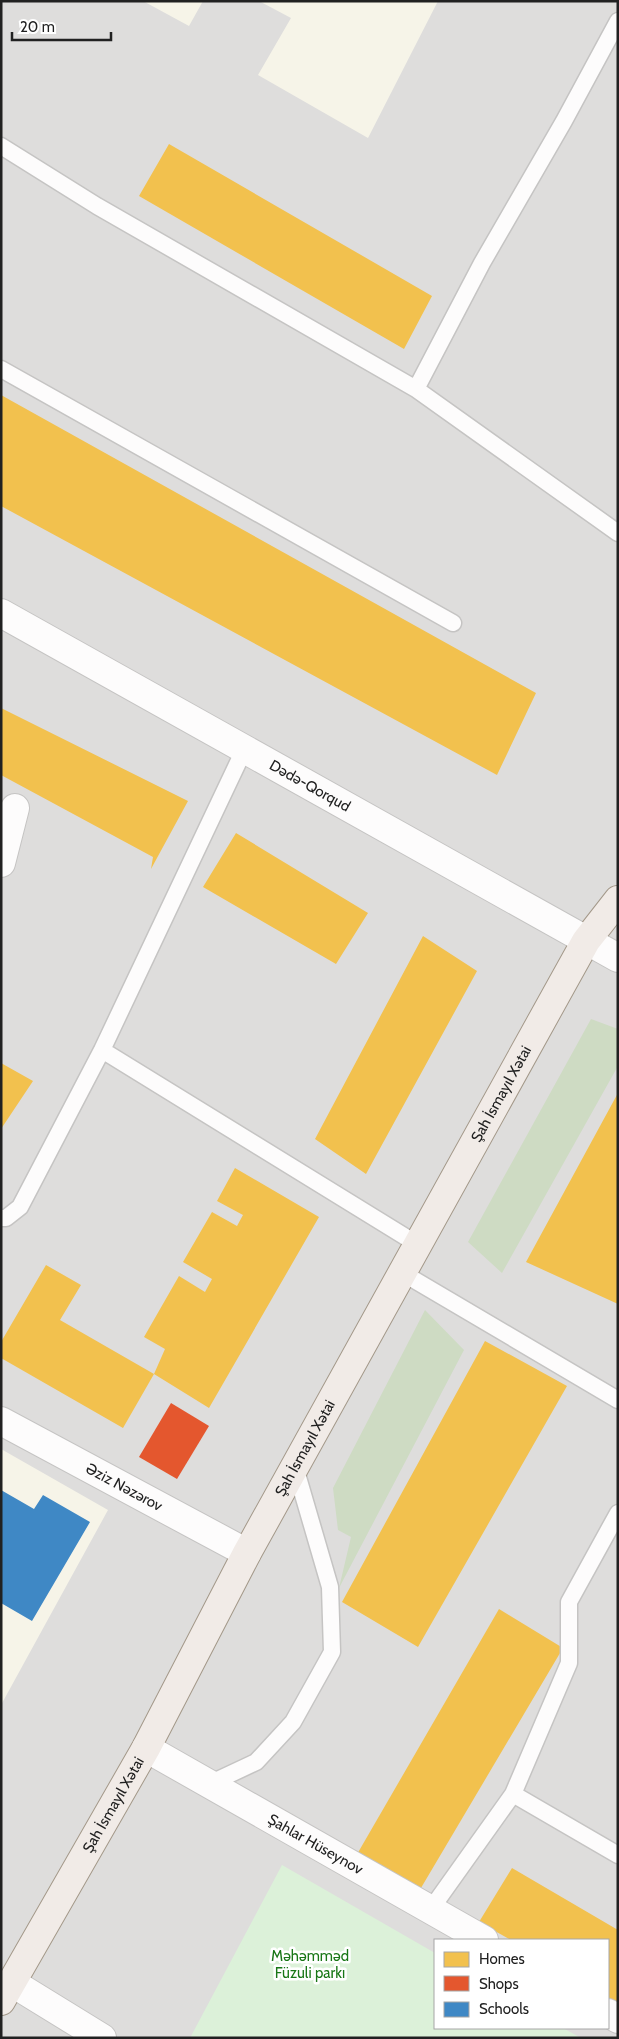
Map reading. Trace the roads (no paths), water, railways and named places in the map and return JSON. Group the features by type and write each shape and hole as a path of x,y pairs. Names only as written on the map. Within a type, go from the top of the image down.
{"main road":[{"name":"Şah İsmayıl Xətai","path":"6,1992 146,1748 247,1553 416,1244 586,941 618,900"}],"street":[{"name":"Dədə-Qorqud","path":"1,613 618,958"},
{"path":"1,862 15,808"},
{"name":"Əziz Nəzərov","path":"1,1421 247,1553"},
{"name":"Şahlar Hüseynov","path":"146,1748 431,1908 482,1939"},
{"path":"6,1992 102,2038"}],"lane":[{"path":"416,389 482,263 618,21"},
{"path":"1,146 97,206 416,389 618,533"},
{"path":"1,370 452,623"},
{"path":"1,1218 6,1218 20,1207 102,1050 244,750"},
{"path":"102,1050 416,1244"},
{"path":"401,1272 618,1400"},
{"path":"209,1784 256,1762 293,1722 332,1652 330,1587 295,1466"},
{"path":"431,1908 513,1794 569,1664 569,1602 618,1513"},
{"path":"513,1794 618,1855"}],"park label":[{"name":"Məhəmməd Füzuli parkı","path":"310,1964"}]}
